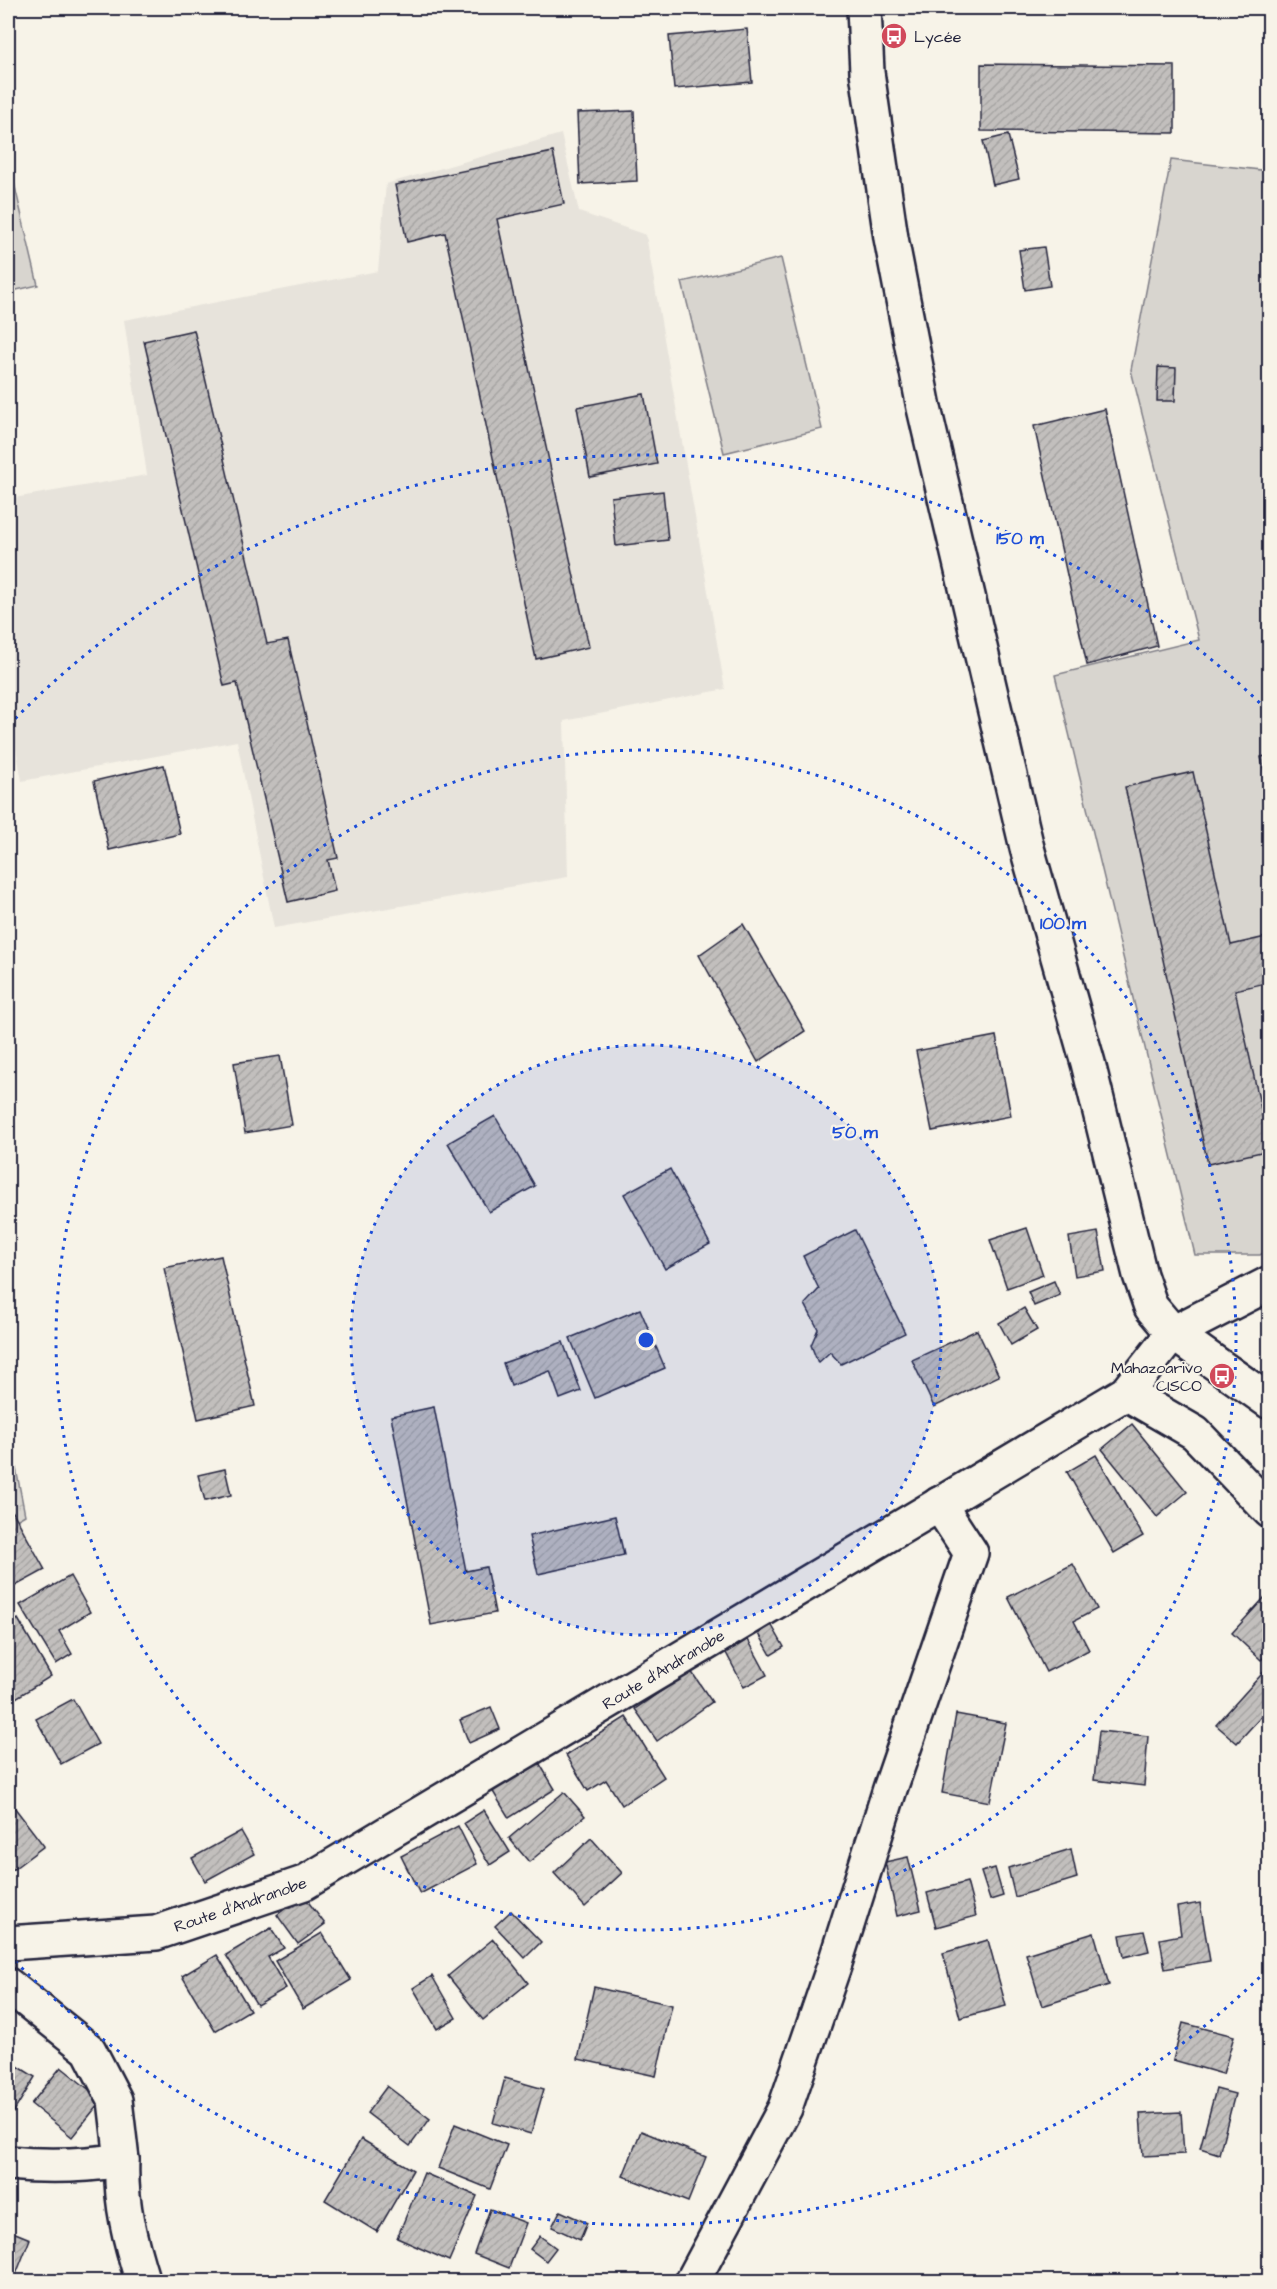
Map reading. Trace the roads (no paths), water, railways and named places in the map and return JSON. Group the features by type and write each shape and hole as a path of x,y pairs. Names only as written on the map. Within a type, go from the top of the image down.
{"street":[{"path":"864,8 867,72 897,272 924,408 1027,848 1088,1063 1140,1275 1151,1308 1173,1333 1269,1402"},
{"name":"Route d'Andranobe","path":"8,1943 156,1933 304,1883 1126,1393 1173,1333 1269,1283"},
{"path":"1126,1393 1195,1433 1269,1511"},
{"path":"692,2282 785,2108 835,1963 890,1789 971,1553 939,1504"},
{"path":"8,1985 89,2050 115,2100 122,2160 121,2190 130,2241 143,2282"},
{"path":"8,2163 42,2167 84,2166 122,2160"}],"place":[{"name":"Lycée","path":"894,36"},
{"name":"Mahazoarivo CISCO","path":"1222,1376"}]}
